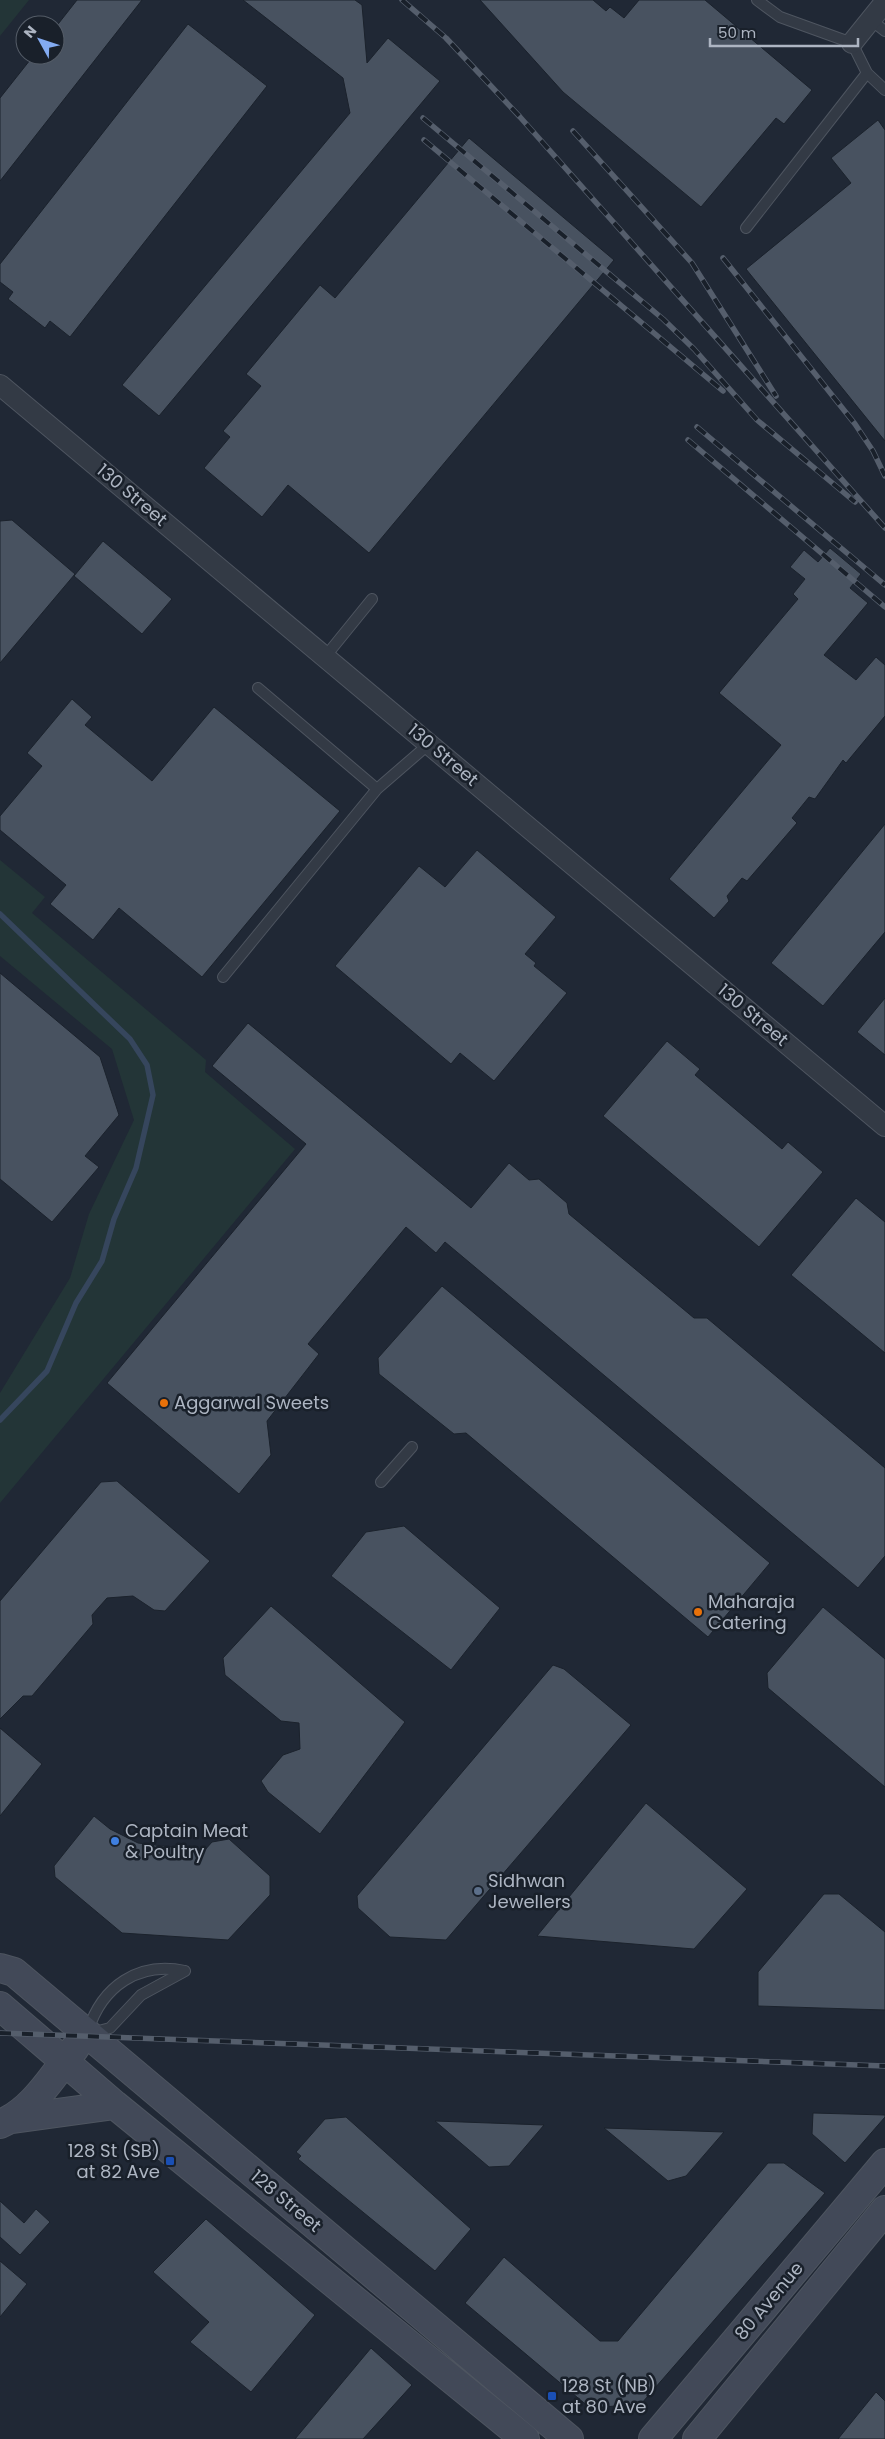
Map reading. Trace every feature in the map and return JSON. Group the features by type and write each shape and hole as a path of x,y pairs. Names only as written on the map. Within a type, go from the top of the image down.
{"main road":[{"name":"128 Street","path":"0,1968 14,1972 569,2439"},
{"name":"128 Street","path":"0,2006 115,2105 525,2439"},
{"path":"6,2121 27,2106 87,2034"},
{"path":"6,2121 115,2105"},
{"name":"80 Avenue","path":"653,2439 885,2163"},
{"path":"844,2260 838,2248 841,2240 868,2207 869,2200 865,2187"},
{"name":"80 Avenue","path":"697,2439 885,2210"},
{"path":"370,2313 417,2311"}],"street":[{"path":"852,43 878,25 885,2"},
{"name":"130 Street","path":"0,385 885,1126"}],"lane":[{"path":"758,0 780,17 852,43 867,74 885,90"},
{"path":"746,228 867,74"},
{"path":"326,657 372,599"},
{"path":"258,688 377,789"},
{"path":"222,977 377,789 429,744"},
{"path":"381,1482 412,1447"},
{"path":"168,1967 185,1971 141,1996 110,2028 87,2034 93,2015 124,1980 151,1969 168,1967"}],"shaded area":[{"path":"0,0 29,0 15,15 0,36"},
{"path":"0,860 45,897 32,913 206,1060 205,1072 295,1149 0,1503 0,1393 70,1278 89,1214 134,1120 112,1049 0,956"}],"building":[{"path":"77,0 142,0 0,181 0,98 26,65 65,65 65,15"},
{"path":"243,0 355,0 362,5 367,63 388,38 440,81 159,416 122,385 350,113 343,78"},
{"path":"480,0 593,0 606,11 610,7 624,18 639,0 705,0 812,90 784,124 776,118 701,207 563,92"},
{"path":"188,24 267,86 70,337 50,321 45,328 8,299 13,292 0,282 0,264"},
{"path":"878,120 885,130 885,441 746,269 851,183 831,158"},
{"path":"469,138 614,260 369,553 288,485 262,517 204,468 230,437 223,431 261,386 246,374 320,285 335,298"},
{"path":"12,520 75,574 0,663 0,521"},
{"path":"103,541 172,599 142,634 74,576"},
{"path":"830,548 861,574 850,588 868,603 824,655 856,680 876,657 885,665 885,716 846,763 843,760 815,799 809,797 792,818 797,823 747,881 742,878 727,896 729,901 714,918 669,879 781,745 719,693 798,599 793,594 805,579 790,567 804,550 818,562"},
{"path":"72,699 92,717 85,725 152,781 214,707 340,811 202,977 119,908 93,940 50,904 66,885 0,830 0,816 42,766 27,753"},
{"path":"885,824 885,932 823,1006 771,963"},
{"path":"477,850 556,917 525,954 536,963 534,966 567,993 494,1081 460,1053 451,1064 335,966 419,866 445,887"},
{"path":"0,973 100,1057 119,1115 85,1156 99,1167 52,1222 0,1179"},
{"path":"885,998 885,1055 857,1032"},
{"path":"248,1023 471,1208 509,1163 529,1180 539,1179 567,1203 569,1214 694,1318 707,1318 885,1468 885,1556 858,1588 445,1242 436,1253 406,1227 308,1344 319,1354 267,1421 271,1455 239,1494 107,1383 306,1144 212,1066"},
{"path":"667,1041 700,1069 695,1075 782,1149 788,1142 823,1172 759,1247 603,1116"},
{"path":"856,1198 885,1222 885,1353 791,1275"},
{"path":"442,1286 770,1563 708,1637 466,1433 454,1434 379,1374 378,1358"},
{"path":"117,1481 210,1561 165,1611 154,1610 133,1596 107,1598 92,1615 93,1624 32,1696 23,1696 0,1719 0,1601 101,1482"},
{"path":"404,1526 500,1608 451,1670 331,1576 366,1532"},
{"path":"271,1606 405,1722 320,1834 268,1792 261,1781 283,1755 300,1749 299,1723 281,1721 225,1675 223,1658"},
{"path":"823,1607 885,1659 885,1787 768,1688 767,1673"},
{"path":"553,1665 564,1669 631,1725 446,1940 390,1937 358,1908 357,1896"},
{"path":"0,1728 42,1764 0,1816"},
{"path":"646,1803 747,1889 694,1949 537,1936"},
{"path":"94,1816 110,1829 138,1843 204,1851 212,1842 229,1839 270,1876 270,1895 228,1940 122,1933 55,1877 54,1866"},
{"path":"824,1894 839,1894 885,1932 885,2010 758,2006 758,1972"},
{"path":"813,2113 885,2115 885,2117 845,2163 812,2134"},
{"path":"346,2117 471,2229 435,2271 298,2159 301,2156 296,2152 325,2119"},
{"path":"435,2121 544,2125 509,2166 489,2167"},
{"path":"604,2128 724,2132 686,2176 668,2181"},
{"path":"768,2163 784,2163 825,2193 641,2404 590,2408 465,2303 504,2257 600,2341 618,2341"},
{"path":"0,2201 24,2223 36,2209 50,2222 20,2255 0,2237"},
{"path":"206,2219 315,2315 251,2392 190,2342 209,2322 153,2272"},
{"path":"0,2261 27,2284 0,2317"},
{"path":"371,2348 412,2385 363,2439 295,2439"},
{"path":"876,2392 885,2401 885,2439 838,2439"}],"waterway":[{"path":"0,914 130,1039 147,1065 153,1095 136,1168 114,1219 102,1261 76,1303 47,1371 0,1420"}],"railway":[{"path":"402,0 446,38 520,117 885,528"},
{"path":"423,118 663,319 694,349 757,420 855,502"},
{"path":"573,131 692,263 776,396"},
{"path":"424,140 723,391"},
{"path":"723,258 855,424 873,451 885,476"},
{"path":"697,427 885,585"},
{"path":"688,440 885,607"},
{"path":"0,2033 885,2066"}],"place":[{"name":"Aggarwal Sweets","path":"164,1403"},
{"name":"Maharaja Catering","path":"698,1612"},
{"name":"Captain Meat & Poultry","path":"115,1841"},
{"name":"Sidhwan Jewellers","path":"478,1891"},
{"name":"128 St (SB) at 82 Ave","path":"170,2161"},
{"name":"128 St (NB) at 80 Ave","path":"552,2396"}]}
